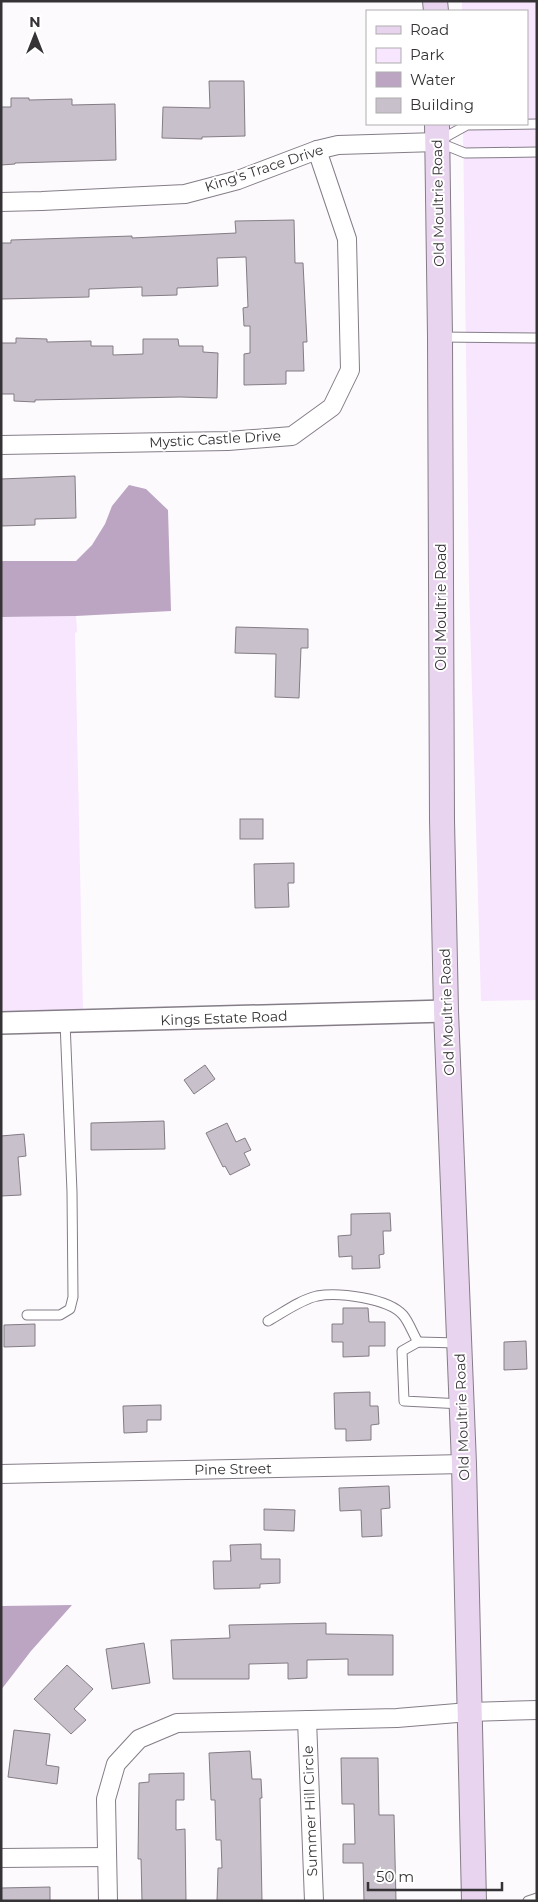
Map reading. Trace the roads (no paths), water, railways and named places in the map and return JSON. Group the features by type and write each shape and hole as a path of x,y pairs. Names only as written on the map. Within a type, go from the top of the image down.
{"main road":[{"name":"Old Moultrie Road","path":"437,133 440,337 442,820 446,1011 464,1464 474,1901"}],"street":[{"name":"King's Trace Drive","path":"1,202 185,194 238,180 317,150 338,145 437,133"},
{"name":"Mystic Castle Drive","path":"1,445 228,441 292,436 332,407 350,370 347,239 317,150"},
{"name":"Kings Estate Road","path":"1,1023 446,1011"},
{"name":"Pine Street","path":"1,1474 464,1464"},
{"path":"108,1901 106,1798 116,1764 139,1739 178,1723 397,1718 469,1712 537,1710"},
{"name":"Summer Hill Circle","path":"307,1720 314,1901"},
{"path":"1,1858 107,1857"}],"lane":[{"path":"437,133 467,125"},
{"path":"437,133 465,153 537,152"},
{"path":"440,337 537,338"},
{"path":"27,1315 60,1315 70,1309 73,1298 72,1192 65,1021"},
{"path":"268,1321 302,1302 318,1296 364,1298 389,1304 403,1315 418,1342"},
{"path":"459,1343 418,1342 402,1351 404,1401 462,1404"},
{"path":"528,1901 537,1898"}],"water":[{"path":"129,485 146,489 168,510 171,611 76,616 1,617 1,561 76,561 92,545 105,524 112,506"},
{"path":"72,1605 31,1651 1,1690 1,1606"}]}
